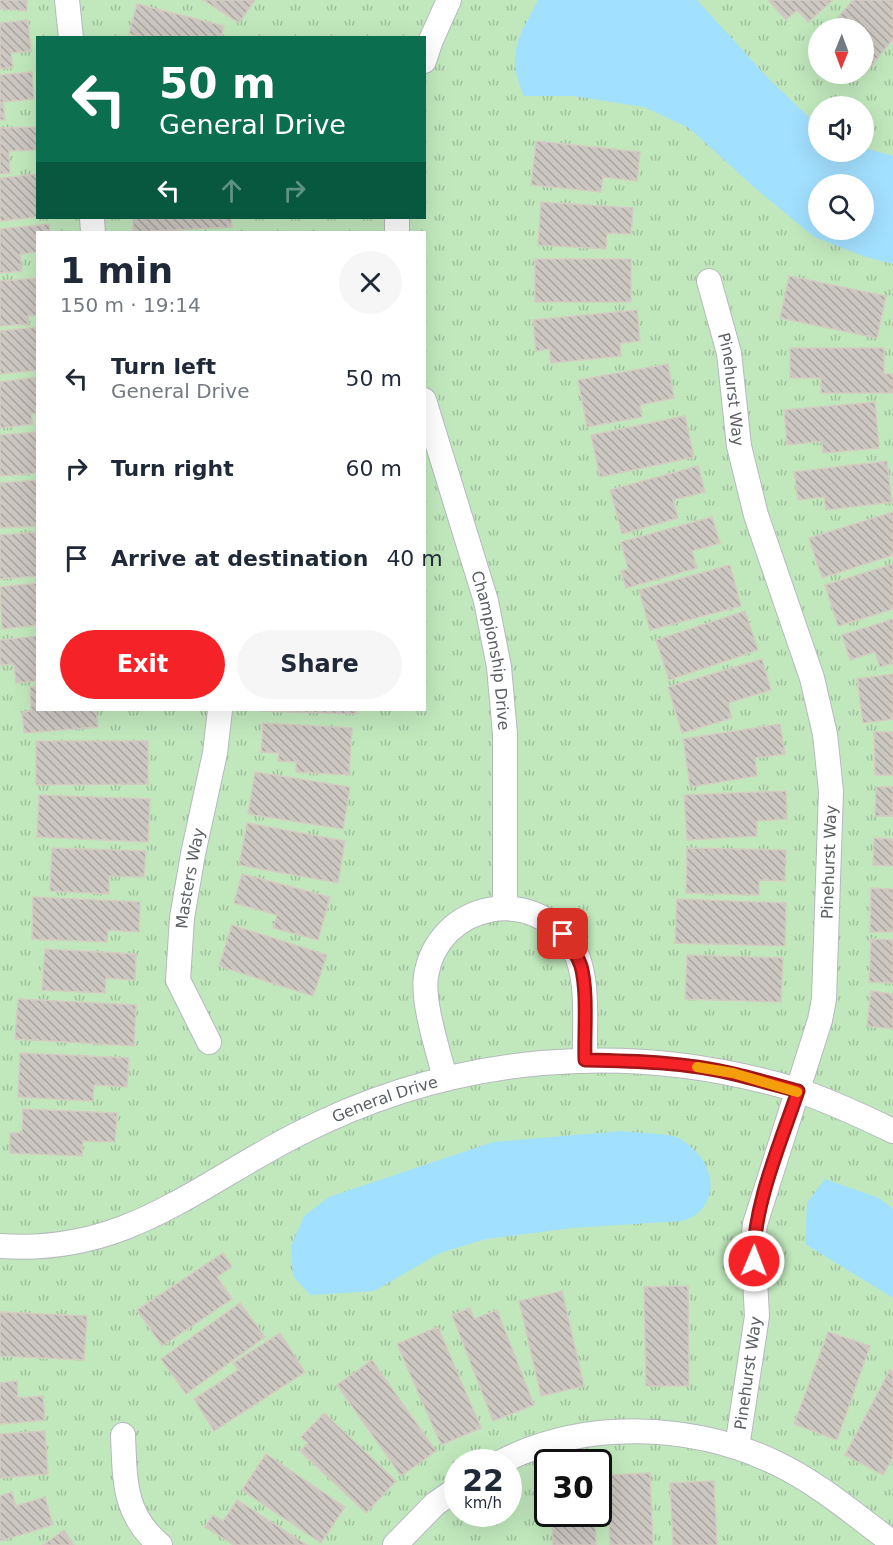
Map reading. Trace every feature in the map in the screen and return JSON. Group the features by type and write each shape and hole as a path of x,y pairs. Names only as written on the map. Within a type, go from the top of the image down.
{"street":[{"path":"67,0 71,36"},
{"path":"426,55 449,0"},
{"name":"Pinehurst Way","path":"709,281 729,353 740,446 756,515 812,678 825,734 831,791 826,979 820,1020 755,1224 753,1242 757,1316 737,1447"},
{"name":"Championship Drive","path":"426,406 486,601 499,667 505,734 505,908"},
{"name":"Masters Way","path":"209,1042 178,980 182,918 215,753 219,711"},
{"path":"445,1078 426,997 426,978 430,960 438,943 450,929 465,918 482,910 522,909 540,916 563,934 574,949 581,966 583,985 585,1060"},
{"name":"General Drive","path":"0,1246 23,1248 63,1245 98,1238 136,1225 306,1130 358,1106 445,1078 516,1065 585,1060 642,1061 733,1073 798,1091 842,1107 893,1131"},
{"path":"522,1454 552,1443 594,1434 626,1432 680,1434 737,1447 777,1463 814,1484 893,1543"},
{"path":"123,1435 126,1491 131,1507 149,1536 160,1545"},
{"path":"395,1545 444,1498"}],"green space":[{"path":"0,0 893,0 893,1545 0,1545"}],"water":[{"path":"538,0 697,0 767,77 808,116 808,162 874,162 874,151 893,156 893,264 866,257 822,240 874,240 874,174 808,174 808,232 689,128 644,107 573,96 524,96 518,81 515,57 520,36"},
{"path":"622,1131 674,1136 696,1152 708,1171 710,1181 710,1192 699,1212 682,1221 572,1228 486,1239 440,1253 374,1291 310,1295 293,1276 291,1246 304,1216 329,1197 493,1142"},
{"path":"825,1179 879,1198 893,1209 893,1298 805,1244 807,1203"}],"building":[{"path":"0,0 27,0 27,11 0,9"},
{"path":"203,0 255,0 239,23"},
{"path":"768,0 833,0 813,18 808,18 808,22 797,10 786,20"},
{"path":"853,0 893,0 893,39 874,62 874,18 838,18"},
{"path":"137,4 224,26 222,36 136,36 129,34"},
{"path":"28,20 31,51 11,53 13,67 0,69 0,23"},
{"path":"32,72 34,99 3,102 5,120 0,120 0,75"},
{"path":"36,127 36,150 9,151 10,173 0,174 0,128"},
{"path":"536,141 640,152 637,181 603,177 601,192 531,185"},
{"path":"36,174 36,217 0,221 0,178"},
{"path":"541,202 633,208 631,234 607,233 606,249 538,245"},
{"path":"133,219 231,219 232,227 153,231 133,231"},
{"path":"49,224 50,231 36,231 36,252 20,254 22,271 0,273 0,229"},
{"path":"535,259 631,259 631,302 535,302"},
{"path":"789,276 886,296 877,338 780,318"},
{"path":"36,278 36,315 28,316 29,324 0,326 0,281"},
{"path":"637,310 640,341 620,343 621,356 551,363 549,349 536,351 533,320"},
{"path":"36,327 36,370 0,374 0,331"},
{"path":"790,348 884,348 884,374 893,374 893,393 821,393 821,378 790,378"},
{"path":"668,364 674,398 640,405 642,417 587,427 578,380"},
{"path":"36,377 36,413 31,414 33,424 0,428 0,382"},
{"path":"875,402 879,448 823,453 822,441 787,445 784,410"},
{"path":"685,416 694,457 600,477 591,435"},
{"path":"36,432 36,473 0,476 0,435"},
{"path":"887,461 892,502 826,510 824,497 798,500 794,472"},
{"path":"698,466 705,492 673,500 678,518 622,534 610,490"},
{"path":"36,480 36,526 0,528 0,483"},
{"path":"893,512 893,555 822,578 809,538"},
{"path":"712,517 720,543 692,551 697,568 626,588 621,571 628,569 621,542"},
{"path":"36,532 36,576 0,579 0,535"},
{"path":"893,564 893,609 838,626 825,585"},
{"path":"730,565 741,606 650,630 639,590"},
{"path":"36,583 36,625 2,629 0,587"},
{"path":"745,611 758,650 669,680 656,640"},
{"path":"893,619 893,663 880,667 875,652 850,660 842,635"},
{"path":"36,636 36,681 16,683 14,664 0,665 0,640"},
{"path":"762,659 771,690 728,703 732,718 682,733 668,687"},
{"path":"893,674 893,719 863,723 857,679"},
{"path":"36,686 36,711 96,711 98,727 24,733 22,712 31,711 30,687"},
{"path":"262,711 356,711 356,714"},
{"path":"263,723 352,728 349,775 296,772 296,762 278,761 279,753 261,752"},
{"path":"780,724 785,754 755,758 757,776 690,787 683,739"},
{"path":"874,732 893,732 893,775 875,775"},
{"path":"36,741 148,741 148,784 36,785"},
{"path":"255,772 350,787 343,829 248,814"},
{"path":"876,787 893,787 893,816 875,816"},
{"path":"786,791 787,819 757,821 757,836 687,840 684,795"},
{"path":"39,795 150,799 148,842 37,837"},
{"path":"247,823 345,841 338,883 239,865"},
{"path":"874,838 893,839 893,866 873,865"},
{"path":"52,848 146,851 144,877 109,876 109,894 50,891"},
{"path":"687,848 786,850 785,881 759,880 759,895 686,893"},
{"path":"242,874 330,897 318,940 273,928 277,915 234,903"},
{"path":"871,888 893,889 893,932 870,932"},
{"path":"33,897 140,902 139,932 108,930 107,942 32,939"},
{"path":"677,899 786,903 785,946 675,943"},
{"path":"232,925 327,955 313,996 219,966"},
{"path":"871,939 893,940 893,983 869,982"},
{"path":"45,949 136,954 135,980 106,978 105,993 42,990"},
{"path":"687,955 783,958 781,1002 685,999"},
{"path":"871,991 893,994 893,1029 867,1026"},
{"path":"18,999 136,1005 134,1046 15,1039"},
{"path":"20,1053 129,1058 127,1087 94,1085 93,1101 18,1097"},
{"path":"23,1109 117,1113 115,1142 83,1141 82,1156 10,1153 10,1133 22,1133"},
{"path":"223,1253 232,1267 217,1277 232,1299 162,1346 137,1310"},
{"path":"688,1286 689,1386 646,1386 644,1287"},
{"path":"562,1291 584,1386 541,1396 519,1301"},
{"path":"240,1303 265,1337 186,1394 161,1359"},
{"path":"470,1308 474,1319 497,1310 534,1405 493,1421 452,1315"},
{"path":"0,1312 87,1316 84,1360 0,1356"},
{"path":"438,1327 481,1428 441,1445 397,1344"},
{"path":"828,1332 870,1346 837,1440 794,1424"},
{"path":"280,1333 305,1372 214,1431 194,1399 238,1370 233,1363"},
{"path":"372,1360 436,1451 401,1476 337,1385"},
{"path":"890,1370 893,1371 893,1457 883,1475 845,1455"},
{"path":"17,1381 18,1398 43,1396 45,1420 0,1424 0,1383"},
{"path":"324,1413 396,1481 366,1513 300,1451 308,1443 301,1437"},
{"path":"45,1431 48,1474 0,1478 0,1434"},
{"path":"266,1454 345,1507 321,1543 242,1490"},
{"path":"650,1473 653,1545 610,1545 612,1475"},
{"path":"714,1481 717,1545 673,1545 670,1483"},
{"path":"12,1492 16,1506 45,1497 53,1525 0,1541 0,1496"},
{"path":"237,1500 307,1545 234,1545 205,1527 213,1515 223,1521"},
{"path":"552,1527 595,1527 596,1545 553,1545"},
{"path":"64,1530 74,1545 43,1545"}],"slow traffic":[{"path":"697,1067 733,1073 797,1092"}],"route":[{"path":"563,934 574,949 581,966 585,1060 642,1061 687,1066 733,1073 798,1091 755,1224 754,1261"}]}
